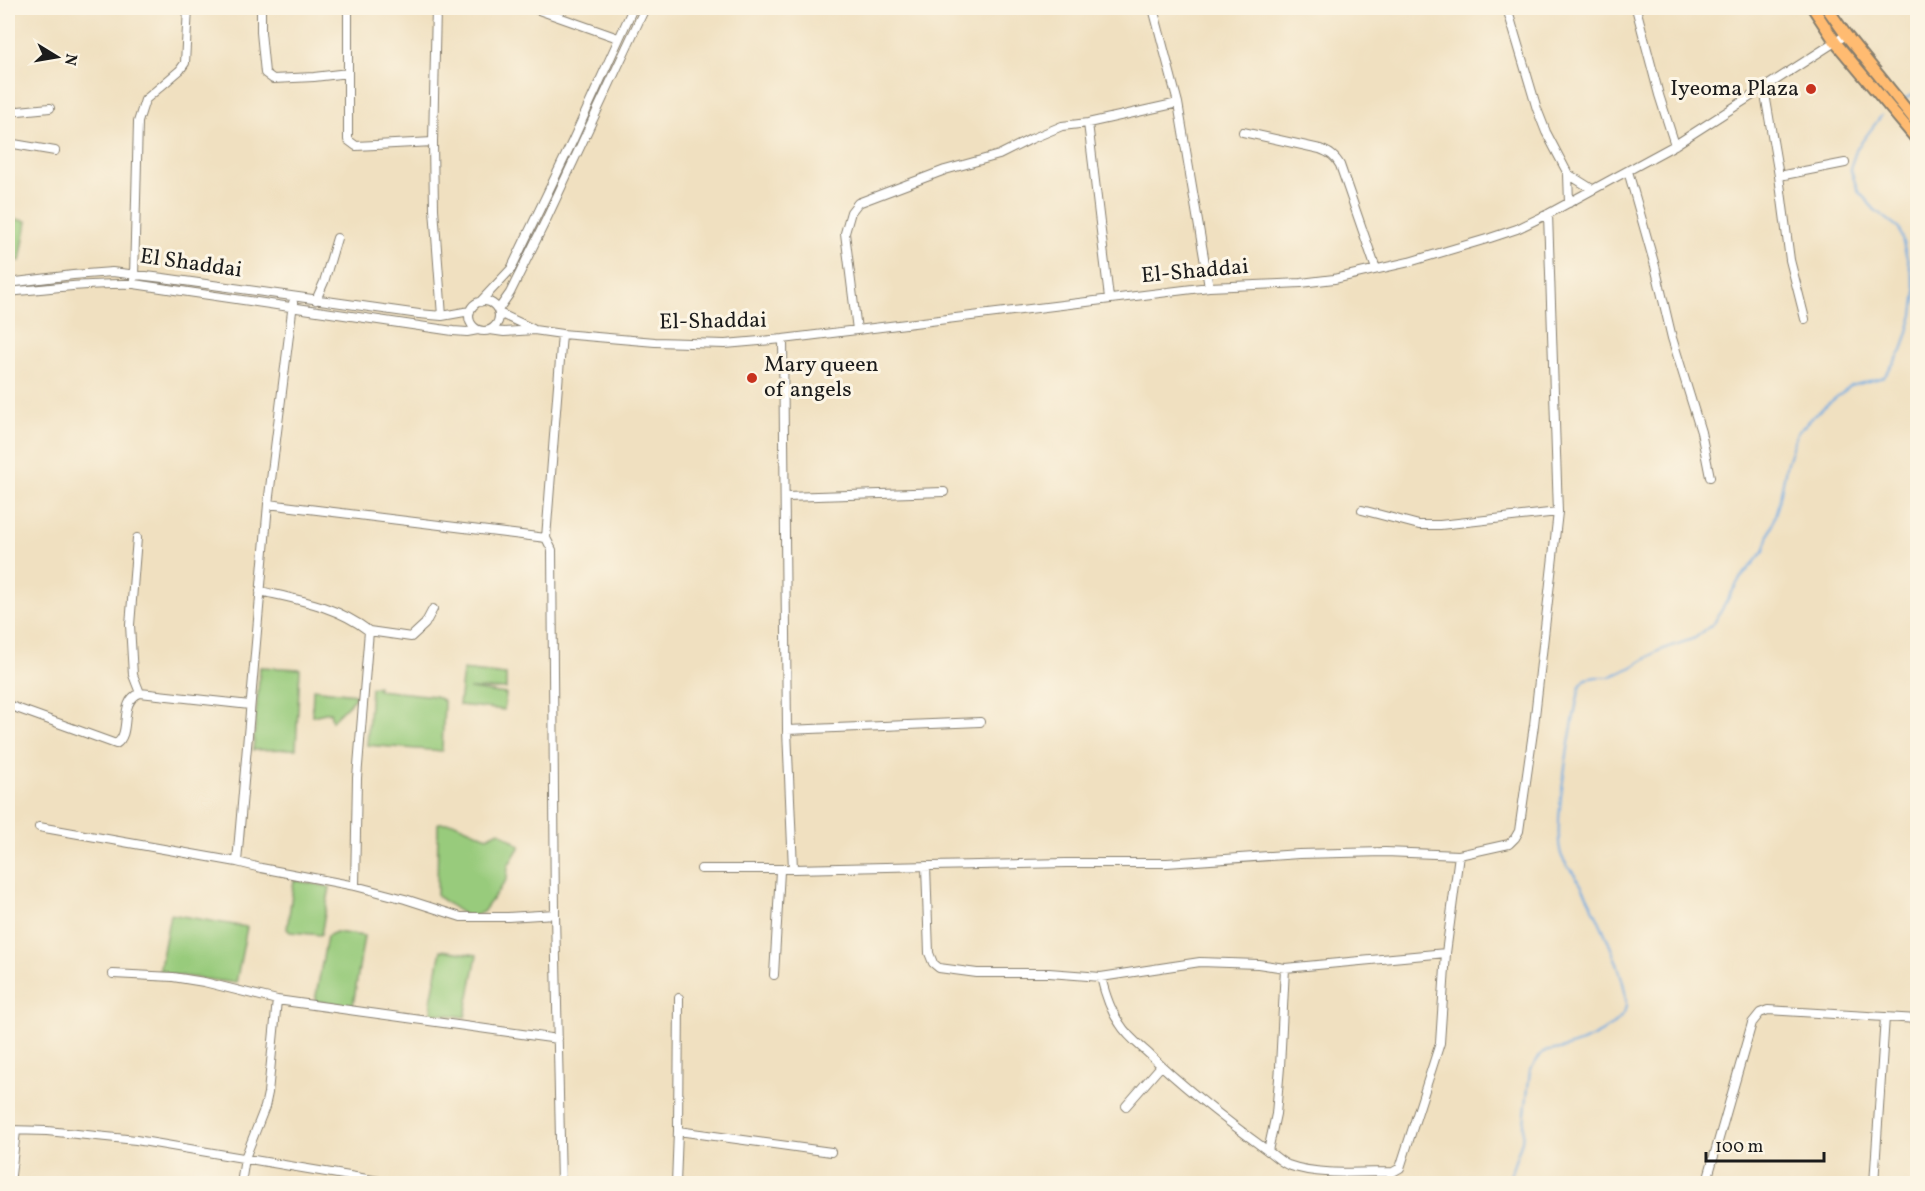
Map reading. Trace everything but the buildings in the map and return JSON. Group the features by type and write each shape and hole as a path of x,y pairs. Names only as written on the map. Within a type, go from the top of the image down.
{"main road":[{"path":"1813,8 1836,43 1917,141"},
{"path":"1827,8 1917,124"}],"street":[{"path":"134,284 138,122 145,100 185,63 188,8"},
{"path":"261,8 261,32 266,73 270,77 273,79 314,77 348,73"},
{"path":"348,8 348,140 356,146 433,142"},
{"path":"435,8 434,209 442,316"},
{"path":"533,8 618,38"},
{"path":"478,330 474,328 470,320 470,311 511,269 633,8"},
{"path":"8,292 69,286 134,284 453,331 490,330 497,323 498,312 510,293 546,220 645,8"},
{"path":"1153,8 1178,103 1209,287"},
{"path":"1507,8 1537,109 1568,174 1569,203"},
{"path":"1636,8 1675,145"},
{"name":"El-Shaddai","path":"490,330 504,332 534,330 655,342 725,344 783,339 1209,287 1300,283 1334,279 1517,229 1675,145 1846,35"},
{"path":"1764,88 1790,260 1805,319"},
{"path":"857,330 845,233 851,212 858,203 945,170 999,155 1062,126 1088,123 1178,103"},
{"path":"8,112 50,108"},
{"path":"1088,123 1109,298"},
{"path":"1243,132 1320,149 1335,157 1340,165 1376,269"},
{"path":"572,142 580,146"},
{"path":"8,143 55,151"},
{"path":"1779,176 1845,163"},
{"path":"1628,171 1655,266 1672,338 1701,432 1710,477"},
{"path":"1568,174 1592,189"},
{"path":"701,869 780,871 926,866 1167,863 1385,852 1459,855 1509,844 1519,831 1534,725 1558,512 1548,214"},
{"path":"316,300 324,282 337,238"},
{"name":"El Shaddai","path":"8,283 112,272 442,316 470,311"},
{"path":"237,862 268,504 294,297"},
{"path":"480,302 492,303 498,312 534,330"},
{"path":"561,1184 555,914 552,550 546,538 562,334"},
{"path":"783,339 787,730 794,869"},
{"path":"786,497 944,492"},
{"path":"268,504 546,538"},
{"path":"1362,510 1419,525 1464,524 1558,512"},
{"path":"137,538 130,625 133,675 140,693"},
{"path":"260,591 322,606 348,616 369,631 411,637 424,624 433,609"},
{"path":"355,886 357,778 369,631"},
{"path":"8,705 116,744 122,738 127,706 132,698 140,693 250,705"},
{"path":"787,730 980,722"},
{"path":"39,827 237,862 355,886 405,898 461,917 555,914"},
{"path":"1101,977 1106,999 1120,1025 1161,1066 1221,1116 1286,1164 1333,1173 1397,1171 1400,1168 1439,1052 1446,954 1459,855"},
{"path":"926,866 929,954 933,963 939,968 977,973 1049,973 1101,977 1200,962 1258,964 1285,968 1446,954"},
{"path":"774,975 780,871"},
{"path":"1268,1151 1276,1114 1285,968"},
{"path":"113,974 173,977 204,982 277,1000 558,1039"},
{"path":"676,1184 679,998"},
{"path":"241,1184 245,1158 265,1107 268,1093 277,1000"},
{"path":"1706,1184 1752,1023 1760,1013 1768,1010 1917,1019"},
{"path":"1874,1184 1885,1017"},
{"path":"1126,1107 1161,1066"},
{"path":"10,1184 11,1130 47,1131 136,1140 245,1158 344,1180 397,1184"},
{"path":"678,1131 831,1152"}],"green space":[{"path":"8,218 27,221 20,261 8,259"},
{"path":"260,667 300,669 296,749 253,750"},
{"path":"463,670 506,675 506,689 469,689 506,694 504,710 459,705"},
{"path":"378,686 378,690 435,696 444,701 442,751 367,745 371,688"},
{"path":"313,689 355,694 355,698 332,721 330,712 312,716"},
{"path":"438,823 455,823 487,837 499,831 520,846 508,866 507,879 483,912 469,918 437,896"},
{"path":"294,880 330,887 321,935 290,932 287,929"},
{"path":"170,914 247,927 236,983 159,973"},
{"path":"336,932 364,936 353,1006 315,1001 327,936"},
{"path":"441,950 477,955 465,1017 432,1013 431,1001"}],"waterway":[{"path":"1904,99 1918,93"},
{"path":"1511,1184 1509,1178 1522,1141 1530,1070 1543,1052 1592,1038 1609,1028 1623,1015 1625,1010 1626,999 1618,966 1594,909 1562,857 1559,843 1564,774 1580,686 1586,679 1609,677 1630,668 1658,651 1695,638 1714,623 1739,580 1764,551 1779,502 1787,462 1797,433 1820,410 1851,386 1884,377 1902,351 1913,315 1916,291 1899,228 1875,210 1858,191 1850,168 1857,148 1882,115"}],"place":[{"name":"Iyeoma Plaza","path":"1811,89"},
{"name":"Mary queen of angels","path":"752,378"}]}
